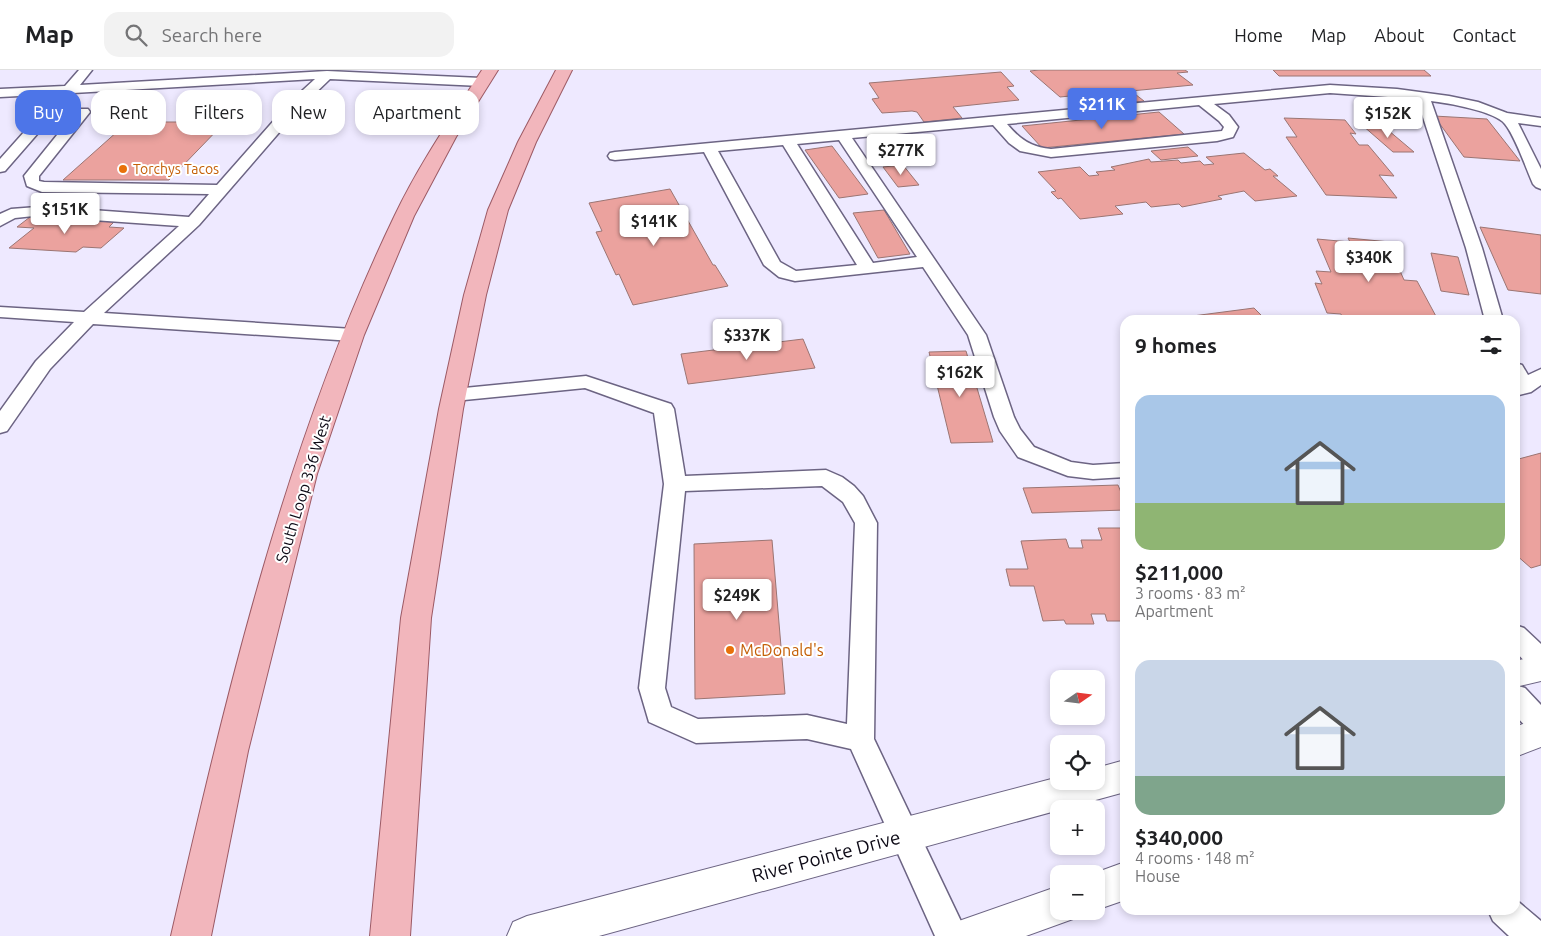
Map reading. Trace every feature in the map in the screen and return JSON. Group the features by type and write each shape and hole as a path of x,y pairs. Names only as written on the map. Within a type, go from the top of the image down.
{"main road":[{"path":"390,936 416,618 454,395 476,296 498,210 527,142 564,70"},
{"name":"South Loop 336 West","path":"191,936 231,751 304,474 353,335 404,216 447,137 485,76"}],"street":[{"path":"1520,673 1541,668"},
{"path":"1520,740 1541,732"},
{"name":"River Pointe Drive","path":"526,936 1120,777"},
{"path":"1105,889 1120,883"},
{"path":"970,936 1050,908"}],"lane":[{"path":"0,168 86,70"},
{"path":"0,93 268,74 485,76"},
{"path":"0,426 43,365 88,318 193,222 297,103 327,76"},
{"path":"615,156 1330,89 1377,91 1423,97 1486,108 1507,117 1541,122"},
{"path":"1423,97 1474,248 1493,315"},
{"path":"996,120 1018,146 1033,152 1052,152 1197,139 1228,134 1231,127 1224,118 1202,101"},
{"path":"83,112 32,176 32,183 42,187 221,190"},
{"path":"1507,117 1541,184"},
{"path":"843,135 977,335 1004,417 1010,431 1026,452 1068,469 1094,472 1120,470"},
{"path":"788,141 868,268"},
{"path":"709,148 773,265 778,269 795,276 928,261"},
{"path":"0,221 11,214 37,212"},
{"path":"64,213 193,222"},
{"path":"0,312 353,335"},
{"path":"1520,388 1541,375"},
{"path":"454,395 586,382 664,409 675,484 652,688 659,714 696,731 807,727 860,739"},
{"path":"675,484 826,478 845,488 857,505 866,523 860,739 952,936"},
{"path":"1520,640 1541,661"},
{"path":"1520,701 1541,724"},
{"path":"1510,915 1534,936"}],"building":[{"path":"1185,70 1188,72 1177,73 1193,85 1131,91 1144,101 1110,105 1099,96 1092,96 1090,94 1060,97 1030,71"},
{"path":"1273,70 1424,70 1431,76 1279,76"},
{"path":"1001,72 1014,86 1007,87 1019,100 953,107 962,118 924,122 917,112 882,113 872,99 879,98 869,83"},
{"path":"1159,112 1184,134 1042,148 1022,126"},
{"path":"1434,116 1487,119 1520,161 1464,157"},
{"path":"1284,118 1345,120 1356,134 1350,133 1359,145 1368,145 1394,176 1379,175 1397,198 1326,195 1286,137 1297,137"},
{"path":"166,122 176,122 176,135 212,135 169,180 63,180 113,135 166,135"},
{"path":"1362,125 1382,125 1414,152 1393,152"},
{"path":"832,146 868,194 839,198 805,150"},
{"path":"1188,147 1198,156 1161,160 1151,151"},
{"path":"1244,153 1265,170 1270,169 1278,176 1273,176 1297,196 1255,201 1244,191 1218,196 1222,199 1182,207 1179,204 1151,207 1146,202 1115,206 1123,214 1080,219 1061,198 1058,199 1051,192 1056,191 1038,172 1080,167 1089,176 1099,175 1096,172 1115,170 1111,167 1149,159 1151,162 1178,160 1181,163 1200,161 1204,165 1214,164 1206,157"},
{"path":"903,165 919,185 898,187 883,167"},
{"path":"670,189 713,265 715,265 728,286 633,305 619,274 616,275 596,232 602,231 589,203"},
{"path":"44,206 71,208 57,219 30,217"},
{"path":"884,210 910,254 878,258 853,213"},
{"path":"30,217 114,222 109,227 124,228 101,248 83,247 76,252 9,248 34,228 17,227"},
{"path":"1480,227 1541,235 1541,294 1508,290"},
{"path":"1348,238 1390,242 1402,265 1397,264 1404,280 1417,281 1435,315 1341,315 1327,313 1315,283 1322,284 1316,271 1331,272 1317,239 1350,242"},
{"path":"1431,253 1458,257 1469,295 1441,291"},
{"path":"1254,308 1261,315 1200,315"},
{"path":"803,339 815,368 688,384 681,354"},
{"path":"966,351 993,442 951,443 929,352"},
{"path":"1541,453 1541,565 1531,568 1520,558 1520,459"},
{"path":"1118,485 1120,490 1120,510 1032,513 1023,488"},
{"path":"1098,528 1120,528 1120,621 1107,621 1105,614 1091,614 1094,624 1066,624 1064,620 1043,621 1034,586 1010,586 1006,569 1028,569 1021,541 1066,539 1069,548 1083,548 1081,540 1102,540"},
{"path":"772,540 785,694 695,699 694,544"}],"place":[{"name":"Torchys Tacos","path":"123,169"},
{"name":"McDonald's","path":"730,650"}]}
